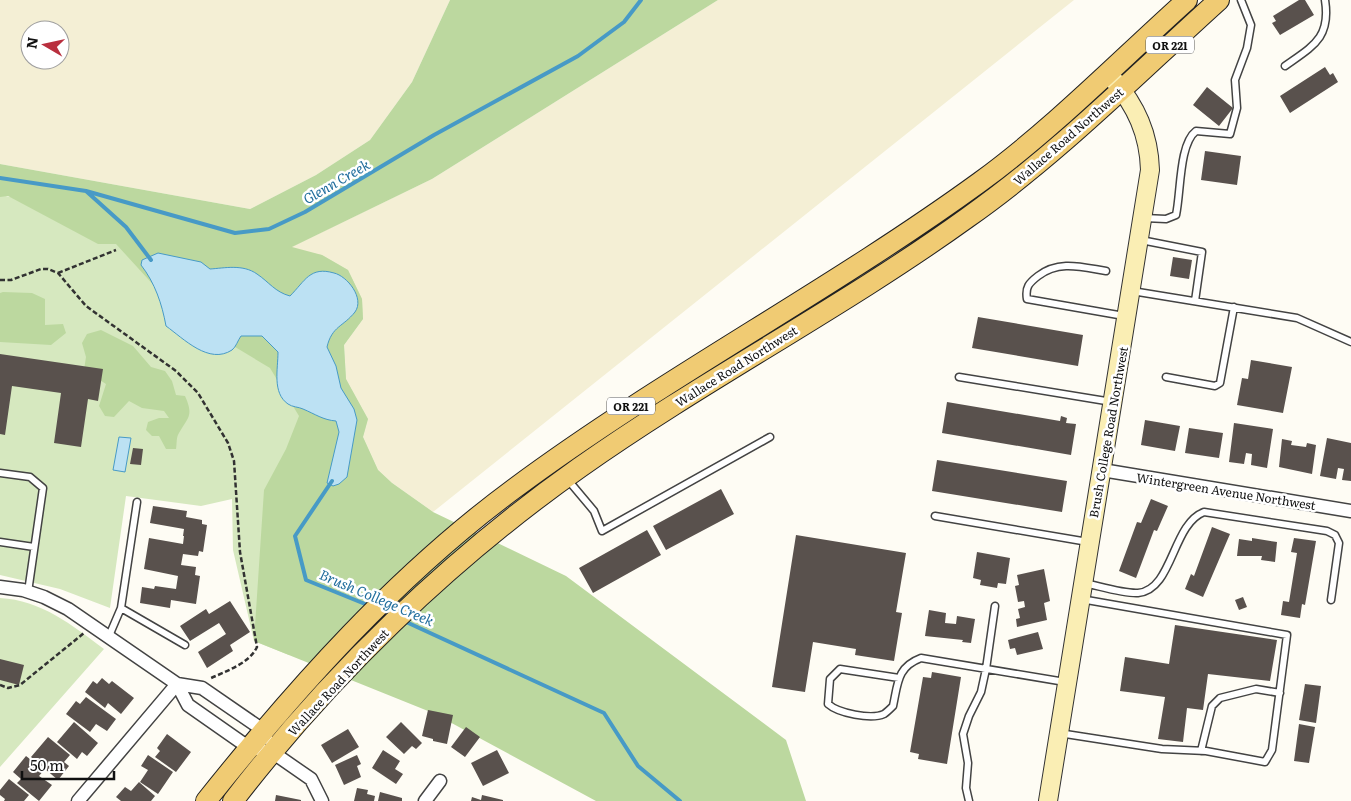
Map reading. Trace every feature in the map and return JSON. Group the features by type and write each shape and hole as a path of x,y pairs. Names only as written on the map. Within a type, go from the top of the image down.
{"main road":[{"name":"Wallace Road Northwest","path":"206,801 263,730 323,664 393,592 512,490 624,411 934,214 1026,145 1187,0"},
{"name":"Wallace Road Northwest","path":"233,801 272,752 373,642 434,585 511,519 566,477 658,414 891,270 967,218 1020,178 1122,90 1219,0"}],"street":[{"name":"Brush College Road Northwest","path":"1048,801 1066,682 1144,218 1150,170 1150,153 1142,122 1133,104 1107,73"},
{"name":"Wintergreen Avenue Northwest","path":"1102,470 1351,511"},
{"path":"0,587 44,596 68,609 178,684 202,688 263,730 272,752"},
{"path":"178,684 188,705 248,747 272,752 311,779 322,801"},
{"path":"78,801 178,684"},
{"path":"424,801 440,781"}],"lane":[{"path":"1144,218 1166,219 1176,215 1181,194 1184,150 1188,137 1196,131 1230,134 1237,108 1235,80 1247,48 1251,25 1241,0"},
{"path":"1285,66 1319,41 1328,18 1325,0"},
{"path":"1140,240 1202,252 1195,301"},
{"path":"1106,272 1068,266 1048,269 1030,283 1026,291 1027,299 1128,316"},
{"path":"1132,291 1297,318 1351,342"},
{"path":"1166,377 1215,386 1220,383 1234,307"},
{"path":"959,377 1113,402"},
{"path":"566,477 594,511 602,532 770,438"},
{"path":"0,472 30,477 43,488 28,592"},
{"path":"109,636 121,608 138,502"},
{"path":"1082,591 1138,593 1152,588 1159,580 1191,520 1204,512 1327,532 1334,535 1339,543 1331,600"},
{"path":"935,516 1090,542"},
{"path":"0,542 34,546"},
{"path":"1058,732 1162,749 1200,751 1265,762 1272,750 1287,635 1082,591"},
{"path":"969,801 966,788 968,763 963,734 968,716 981,692 995,606"},
{"path":"121,608 185,645"},
{"path":"899,678 840,669 830,679 828,704 836,711 867,716 883,715 893,706 899,678 907,663 921,658 1066,682"},
{"path":"1200,751 1212,706 1220,698 1256,689 1280,693"}],"path":[{"path":"58,273 116,250"},
{"path":"0,280 11,280 41,269 48,269 58,273 86,306 176,370 198,393 228,443 234,461 240,552 257,647 253,655 208,679 202,688"},
{"path":"0,685 14,688 20,685 85,632"}],"shaded area":[{"path":"0,0 450,0 412,82 370,140 316,175 250,209 0,164"},
{"path":"718,0 1074,0 433,512 392,483 378,470 363,437 368,419 346,379 344,345 363,319 291,247 432,179"}],"green space":[{"path":"450,0 718,0 432,179 292,247 322,255 348,270 362,299 363,319 344,345 346,379 368,419 363,437 378,470 392,483 433,512 566,576 786,740 806,801 596,801 433,713 254,641 264,490 286,449 299,416 270,368 180,314 116,244 98,244 8,196 0,197 0,164 250,209 316,175 370,140 412,82"},
{"path":"0,195 322,255 348,270 362,299 363,319 344,345 346,379 368,419 363,437 378,470 392,483 433,512 289,655 254,641 233,550 232,499 201,506 126,496 110,608 60,589 0,575"},
{"path":"0,293 32,293 45,299 45,325 63,324 66,333 51,345 0,342"},
{"path":"101,330 133,346 151,367 165,371 172,381 176,395 185,396 189,408 189,416 178,435 176,449 166,449 159,436 152,436 146,430 148,422 159,418 169,418 164,411 142,408 129,401 114,417 105,416 99,406 106,384 84,370 86,357 82,343 87,334"},
{"path":"0,598 29,603 55,615 104,649 0,767"}],"water":[{"path":"158,253 201,262 210,269 234,267 246,269 257,274 280,292 290,296 313,273 326,271 344,278 353,288 358,300 358,306 351,317 335,331 327,347 336,366 341,388 354,409 357,420 347,477 339,484 333,486 327,483 339,432 336,421 291,406 283,399 277,380 278,352 262,336 241,336 232,350 223,354 215,354 197,348 166,326 157,294 141,265 142,260"},
{"path":"119,437 131,438 125,472 113,470"}],"building":[{"path":"1299,0 1305,0 1314,15 1280,35 1272,23 1276,21 1273,16"},
{"path":"1325,67 1330,75 1333,73 1338,82 1290,113 1280,96"},
{"path":"1207,87 1233,108 1219,126 1193,105"},
{"path":"1205,151 1241,156 1237,185 1201,180"},
{"path":"1173,257 1192,260 1189,279 1170,276"},
{"path":"978,317 1083,335 1078,366 972,348"},
{"path":"0,354 103,369 98,401 88,399 81,447 54,443 61,393 12,386 5,435 0,434"},
{"path":"1251,360 1292,367 1283,413 1237,405 1242,378 1248,379"},
{"path":"947,402 1060,421 1061,416 1067,418 1066,423 1076,424 1071,455 942,433"},
{"path":"1145,420 1180,426 1175,451 1141,445"},
{"path":"1234,423 1273,429 1267,468 1251,465 1252,454 1246,453 1244,464 1229,462"},
{"path":"1189,428 1223,433 1219,458 1185,453"},
{"path":"1327,438 1351,443 1351,481 1342,480 1344,469 1338,468 1336,479 1320,476"},
{"path":"1282,439 1292,441 1291,445 1306,447 1307,443 1316,445 1312,474 1279,467"},
{"path":"133,448 143,449 141,465 130,464"},
{"path":"937,460 1067,481 1062,512 932,491"},
{"path":"721,489 734,514 666,550 653,526"},
{"path":"1151,499 1168,506 1157,531 1154,530 1136,578 1119,571 1137,522 1141,523"},
{"path":"153,506 187,511 186,517 202,520 202,524 207,525 203,552 199,551 198,556 183,554 181,565 196,567 195,575 200,576 196,604 171,600 170,608 140,603 142,587 154,589 155,586 176,589 178,576 144,569 149,538 183,544 184,529 150,523"},
{"path":"1212,527 1230,534 1203,597 1185,589 1191,574 1194,576"},
{"path":"647,530 661,555 593,593 579,568"},
{"path":"796,535 906,553 896,612 902,613 894,661 855,655 856,649 813,642 805,692 772,687"},
{"path":"1252,538 1277,542 1275,562 1261,560 1262,556 1237,556 1239,539 1252,541"},
{"path":"1294,538 1316,541 1305,605 1302,604 1300,618 1281,615 1283,601 1289,602 1297,553 1291,552"},
{"path":"977,552 1010,558 1006,584 998,583 997,588 980,585 981,580 973,578"},
{"path":"1044,569 1050,601 1044,603 1047,620 1017,627 1016,619 1020,618 1018,609 1025,607 1024,601 1018,602 1015,586 1019,585 1017,575"},
{"path":"1243,597 1247,607 1239,610 1235,600"},
{"path":"230,601 250,632 230,645 233,651 207,668 198,652 226,634 219,623 190,641 180,626 206,609 209,614"},
{"path":"929,610 946,613 945,623 956,624 957,616 975,619 971,643 962,642 963,640 925,636"},
{"path":"1175,625 1277,640 1270,681 1208,674 1203,710 1187,708 1183,742 1158,739 1165,697 1120,691 1125,657 1169,664"},
{"path":"1038,632 1043,649 1017,655 1015,648 1010,649 1008,640"},
{"path":"0,659 24,665 19,685 0,680"},
{"path":"932,672 961,677 947,764 918,759 919,754 910,752 923,677 931,678"},
{"path":"102,678 109,684 112,681 134,698 121,714 108,703 105,708 85,692 93,681 97,684"},
{"path":"1305,684 1321,686 1316,723 1299,720"},
{"path":"86,697 116,719 107,731 96,724 90,732 66,714 76,701 80,704"},
{"path":"428,710 453,715 447,744 422,736"},
{"path":"74,722 98,743 87,756 82,752 77,759 57,742"},
{"path":"401,722 422,743 416,749 412,746 404,754 386,737"},
{"path":"1299,724 1315,727 1309,763 1294,761"},
{"path":"466,727 480,737 465,757 451,747"},
{"path":"348,729 359,747 332,763 321,745"},
{"path":"167,734 191,752 176,772 155,757 160,751 157,748"},
{"path":"48,737 70,755 64,762 69,766 58,780 31,757"},
{"path":"383,750 400,761 395,769 403,774 396,784 372,768"},
{"path":"497,750 509,773 483,786 471,763"},
{"path":"148,755 173,772 158,794 140,782 148,770 141,766"},
{"path":"357,755 361,764 357,766 361,777 344,785 335,765"},
{"path":"26,756 44,770 39,776 52,785 39,801 17,783 21,779 13,772"},
{"path":"9,779 29,795 24,801 4,801 5,799 0,795 0,790"},
{"path":"139,782 155,796 151,801 121,801 116,797 125,787 131,791"},
{"path":"357,788 368,790 367,794 375,796 374,801 354,801"},
{"path":"380,792 402,798 402,801 378,801"},
{"path":"276,795 301,800 301,801 275,801"},
{"path":"482,795 503,801 471,801 472,797 481,800"}],"waterway":[{"name":"Glenn Creek","path":"0,178 86,191 235,233 269,229 305,212 434,135 578,56 624,22 641,0"},
{"name":"Brush College Creek","path":"86,191 126,227 151,260"},
{"name":"Brush College Creek","path":"332,481 295,536 306,580 370,606"},
{"name":"Brush College Creek","path":"404,621 604,713 638,766 680,801"}]}
